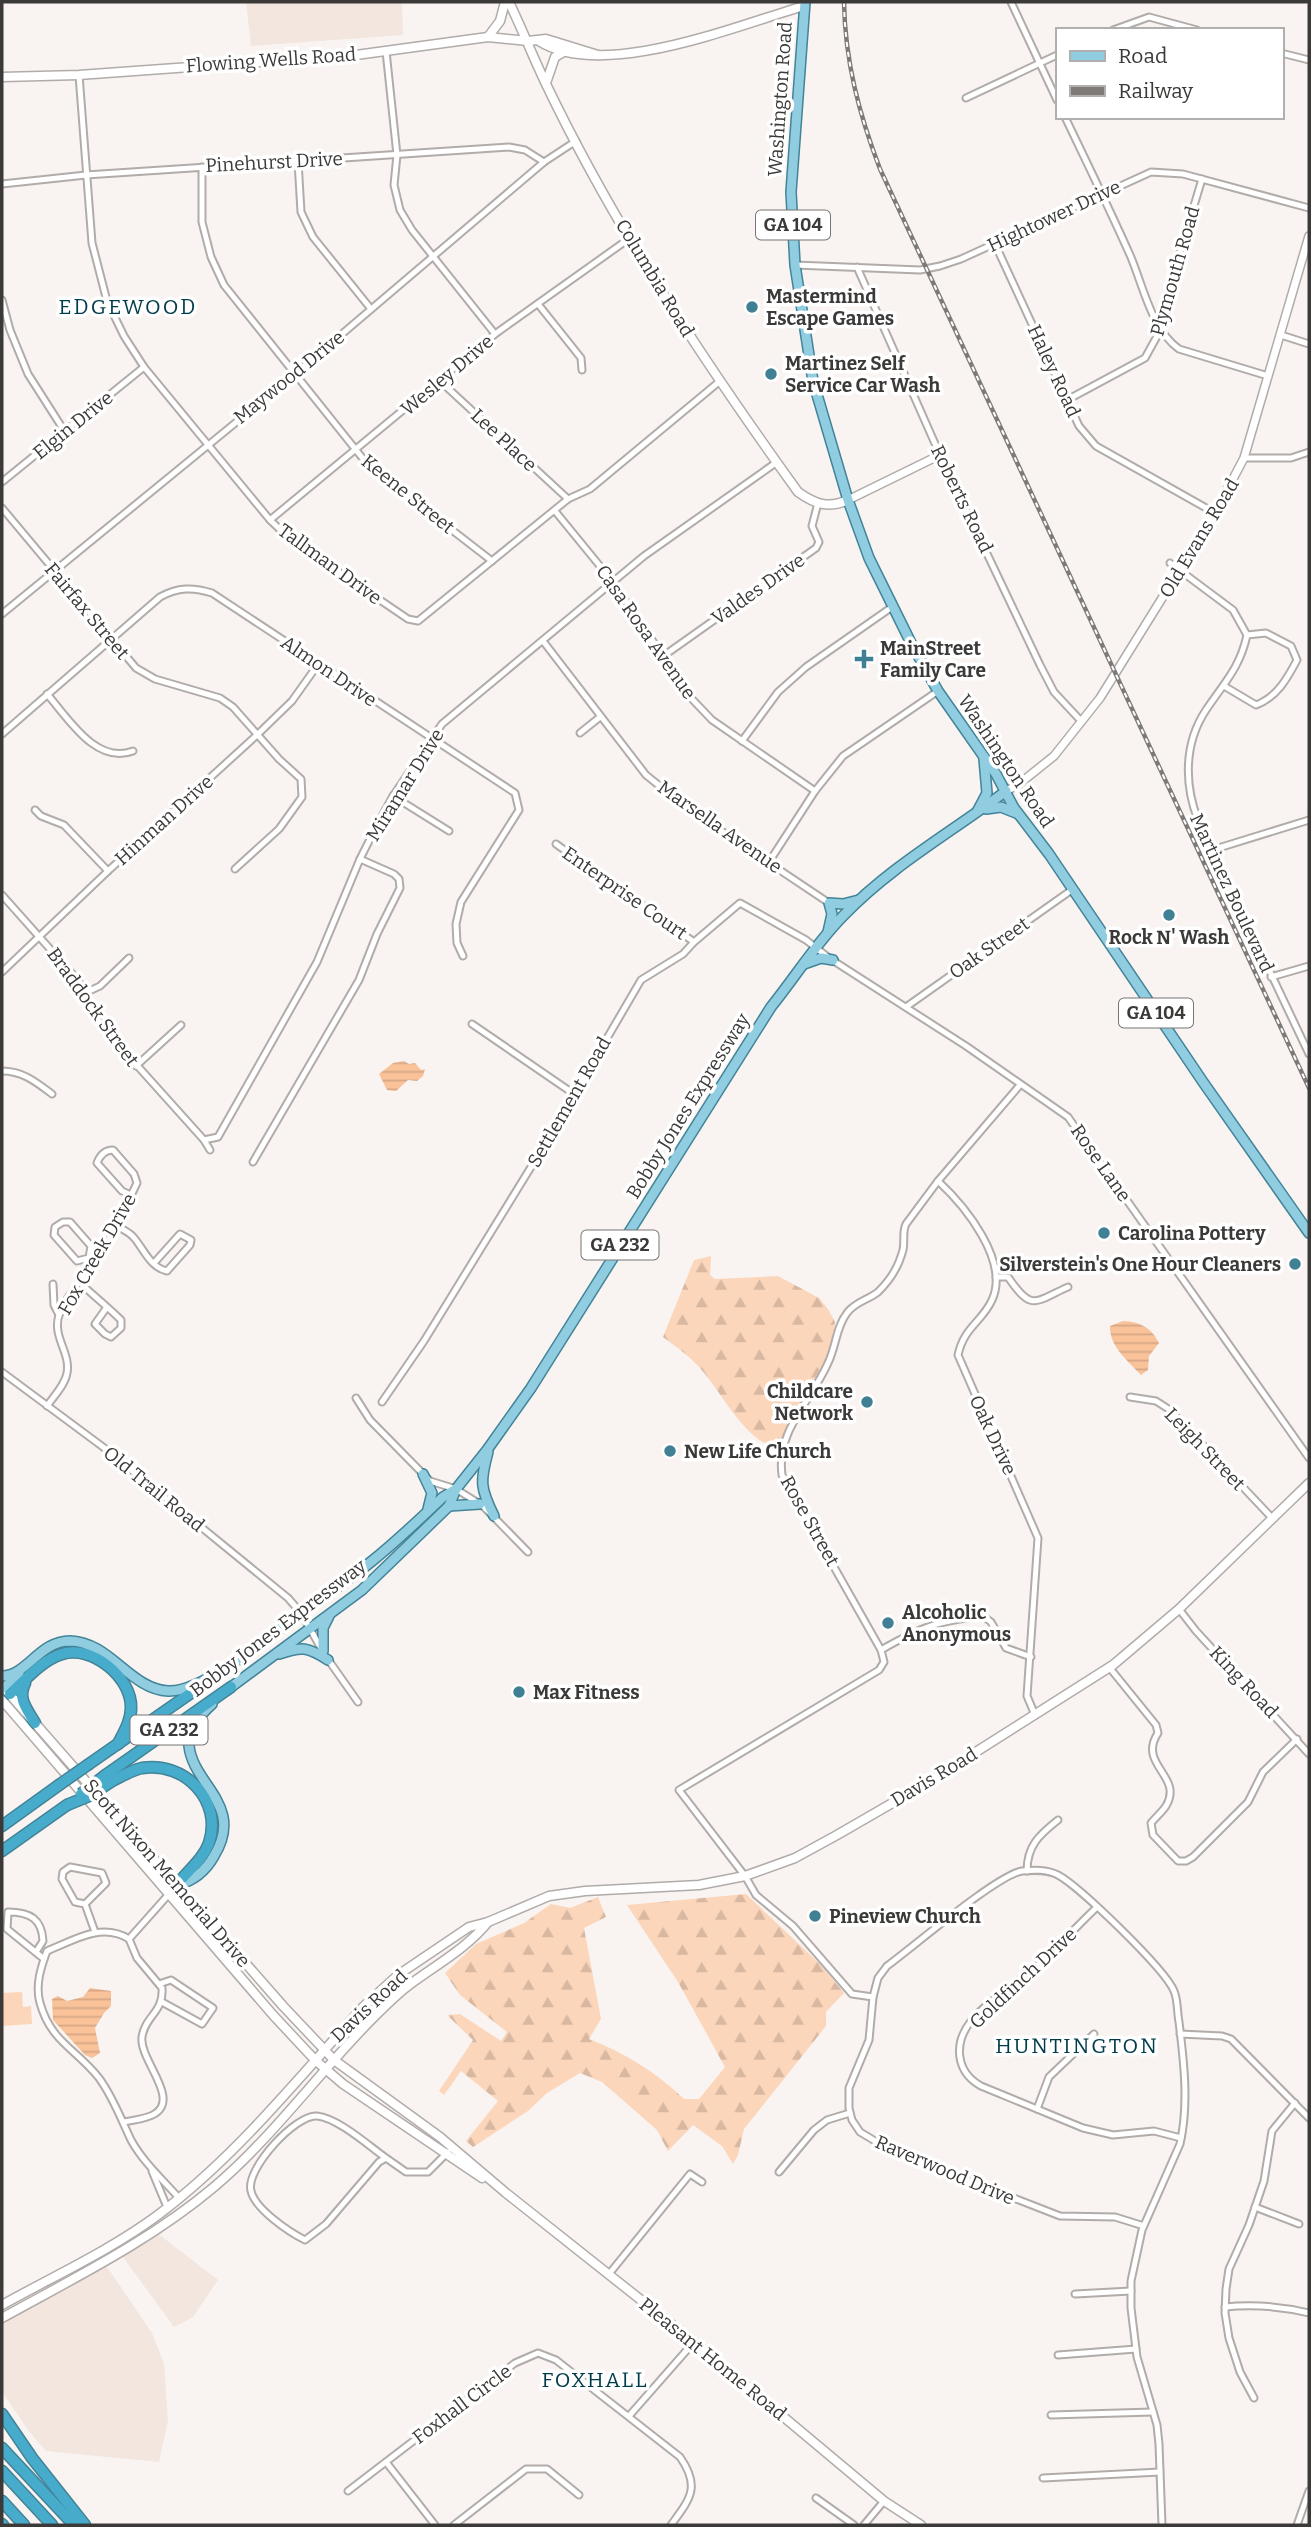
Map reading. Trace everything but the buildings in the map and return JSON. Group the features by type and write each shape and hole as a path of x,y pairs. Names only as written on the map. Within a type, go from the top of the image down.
{"highway":[{"path":"3,1694 51,1658 65,1653 86,1653 122,1681 130,1699 129,1719 118,1744"},
{"name":"Bobby Jones Expressway","path":"2,1826 223,1670"},
{"path":"29,1677 23,1688 22,1701 32,1727"},
{"name":"Bobby Jones Expressway","path":"110,1777 231,1687"},
{"path":"2,1851 67,1805 89,1796 110,1777 142,1768 163,1768 191,1781 205,1798 212,1825 203,1855 186,1871 173,1890"},
{"path":"4,2417 85,2525"},
{"path":"2,2448 74,2525"},
{"path":"2,2471 52,2525"},
{"path":"2,2501 24,2525"}],"main road":[{"path":"488,37 500,21 507,2"},
{"name":"Columbia Road","path":"507,2 576,141 686,331 798,492 818,503"},
{"name":"Flowing Wells Road","path":"538,41 587,57 636,53 670,46 804,4"},
{"name":"Washington Road","path":"804,4 791,192 795,265 814,381 848,500 869,558 892,607 938,691 984,757 1018,814 1073,889 1309,1233"},
{"name":"Flowing Wells Road","path":"2,77 79,75 386,51 488,37 528,41 546,39 598,55"},
{"path":"546,83 555,57 565,51"},
{"path":"818,503 832,506 848,500"},
{"path":"975,814 986,793 984,757"},
{"name":"Bobby Jones Expressway","path":"231,1687 329,1615 404,1552 449,1506 456,1489 531,1388 771,1007 815,947 860,900 927,847 1006,791"},
{"path":"975,814 991,807 1008,808 1018,814"},
{"path":"827,933 832,914 829,903 843,904 860,900"},
{"path":"802,965 821,958 832,960"},
{"path":"489,1447 481,1486 494,1516"},
{"path":"423,1474 432,1493 427,1512"},
{"name":"Davis Road","path":"2,2305 101,2250 179,2198 234,2148 364,2006 398,1975 469,1927 488,1922 549,1896 585,1891 699,1885 745,1876 794,1858 837,1835 1035,1715 1109,1667 1179,1609 1309,1483"},
{"name":"Bobby Jones Expressway","path":"223,1670 372,1561 443,1497 456,1489"},
{"path":"449,1506 480,1504"},
{"path":"271,1657 300,1648 325,1656 324,1628 329,1615"},
{"path":"3,1694 44,1653 59,1644 73,1641 100,1650 142,1682 169,1692 184,1689 223,1670"},
{"path":"2,1676 14,1674 48,1647 73,1641"},
{"path":"173,1890 191,1881 205,1869 220,1845 223,1828 221,1809 212,1789 194,1762 189,1739 200,1716 231,1687"},
{"name":"Scott Nixon Memorial Drive","path":"3,1694 173,1890 273,2015 326,2069"},
{"path":"2,1713 32,1727"},
{"name":"Scott Nixon Memorial Drive","path":"173,1890 334,2060"},
{"name":"Davis Road","path":"2,2318 106,2260 181,2213 215,2186 374,2017 407,1986 477,1936 488,1922"},
{"name":"Pleasant Home Road","path":"334,2060 451,2146 694,2342 884,2501 920,2525"},
{"name":"Pleasant Home Road","path":"326,2069 354,2092 446,2156 506,2193"},
{"path":"101,2250 106,2260"}],"street":[{"path":"1011,2 1056,98"},
{"path":"1118,28 1149,16 1189,28"},
{"path":"386,51 397,155 394,185 400,210 412,230 495,334"},
{"path":"1283,53 1309,60"},
{"path":"966,98 1056,55"},
{"name":"Tallman Drive","path":"79,75 92,243 104,292 124,336 144,367 270,520 290,539 408,619 418,621 568,499 590,489 720,381"},
{"path":"1066,119 1161,329 1171,343 1179,349 1268,376"},
{"name":"Maywood Drive","path":"2,614 295,374 544,162 576,141"},
{"name":"Pinehurst Drive","path":"2,184 86,175 509,148 525,150 544,162"},
{"path":"298,161 301,212 313,237 371,309"},
{"name":"Keene Street","path":"202,167 202,222 211,257 224,285 368,465 492,561"},
{"name":"Hightower Drive","path":"795,265 920,270 935,268 995,244 1151,172 1202,179 1309,208"},
{"name":"Plymouth Road","path":"1067,400 1146,358 1161,329 1163,309 1202,179"},
{"name":"Old Evans Road","path":"1006,791 1054,756 1103,694 1215,513 1244,458 1309,236"},
{"name":"Wesley Drive","path":"270,520 495,334 630,238"},
{"name":"Haley Road","path":"995,244 1079,426 1097,446 1215,513"},
{"name":"Roberts Road","path":"857,267 940,455 1049,682 1054,692 1081,721"},
{"path":"2,300 10,330 28,374 65,432"},
{"path":"538,304 581,358 582,370"},
{"path":"1281,335 1309,344"},
{"name":"Elgin Drive","path":"2,482 144,367"},
{"name":"Lee Place","path":"440,381 568,499"},
{"path":"1244,458 1291,458 1309,452"},
{"path":"848,500 940,455"},
{"name":"Miramar Drive","path":"204,1140 218,1137 317,962 360,859 393,796 442,724 673,535 776,463"},
{"name":"Valdes Drive","path":"662,657 816,548 819,542 812,526 818,503"},
{"name":"Fairfax Street","path":"2,508 127,659 145,675 220,698 233,707 279,759 301,779 302,797 279,829 235,869"},
{"name":"Casa Rosa Avenue","path":"555,511 613,582 691,698 712,720 815,791"},
{"path":"1170,563 1233,610 1247,635 1266,633 1291,646 1297,660 1287,679 1269,700 1256,705 1224,686"},
{"name":"Almon Drive","path":"2,734 160,597 181,589 198,588 218,597 515,793 519,810 461,902 456,924 457,943 463,956"},
{"path":"742,741 778,692 806,667 892,607"},
{"name":"Martinez Boulevard","path":"1247,635 1240,661 1199,722 1191,743 1187,770 1188,788 1193,808 1212,850 1309,1054"},
{"name":"Marsella Avenue","path":"543,641 646,775 687,808 829,903"},
{"name":"Hinman Drive","path":"2,972 292,701 318,663"},
{"path":"769,862 815,791 843,757 938,691"},
{"path":"47,694 84,736 100,748 122,755 133,751"},
{"path":"580,733 600,717"},
{"path":"393,796 449,831"},
{"path":"35,810 41,816 59,822 69,829 108,871"},
{"path":"1212,850 1309,820"},
{"name":"Enterprise Court","path":"556,844 694,942"},
{"path":"253,1162 359,980 377,934 400,888 399,879 394,874 360,859"},
{"name":"Oak Street","path":"906,1007 1073,889"},
{"name":"Braddock Street","path":"2,895 65,963 85,993 92,1011 210,1150"},
{"name":"Settlement Road","path":"382,1402 443,1310 641,979 684,954 694,942 740,903 815,947"},
{"name":"Rose Lane","path":"815,947 1068,1117 1309,1458"},
{"path":"85,993 100,986 129,958"},
{"path":"1271,977 1309,966"},
{"path":"472,1024 574,1094"},
{"path":"136,1066 181,1025"},
{"path":"2,1071 12,1071 29,1077 52,1094"},
{"name":"Rose Street","path":"881,1650 782,1475 782,1445 795,1416 821,1379 844,1317 852,1307 877,1293 888,1280 896,1269 903,1250 904,1228 938,1181 1020,1085"},
{"name":"Fox Creek Drive","path":"47,1406 67,1377 68,1370 59,1339 59,1315 92,1259 116,1226 131,1195 137,1180 113,1150 108,1150 99,1157 97,1163 122,1191 131,1195"},
{"path":"938,1181 957,1199 978,1230 995,1264 996,1277 1008,1277 1024,1299 1031,1302 1043,1300 1068,1287"},
{"path":"63,1222 70,1222 91,1246 92,1259 77,1261 54,1235 55,1227 63,1222"},
{"path":"116,1226 130,1234 142,1251 154,1263 160,1269 167,1271 190,1245 191,1240 180,1234 154,1263"},
{"name":"Oak Drive","path":"996,1277 997,1283 991,1301 962,1340 958,1355 1038,1538 1027,1696 1035,1715"},
{"path":"80,1283 107,1307 123,1323 111,1337 95,1324 107,1307"},
{"path":"53,1284 54,1305 59,1315"},
{"name":"Old Trail Road","path":"2,1372 103,1447 288,1598 301,1613 325,1656 358,1702"},
{"name":"Leigh Street","path":"1130,1397 1156,1401 1170,1410 1272,1518"},
{"path":"356,1398 370,1420 423,1474 435,1483 456,1489 480,1504 528,1552"},
{"name":"King Road","path":"1179,1609 1309,1754"},
{"path":"873,1997 852,1994 793,1926 756,1895 745,1876 679,1790 880,1670 884,1662 881,1650 927,1626 945,1620 983,1616 991,1622 1006,1648 1031,1657"},
{"path":"1109,1667 1156,1725 1158,1733 1151,1743 1151,1755 1165,1776 1171,1793 1166,1806 1150,1823 1153,1835 1178,1861 1193,1857 1248,1802 1263,1772 1297,1740"},
{"path":"1027,1871 1032,1846 1038,1836 1058,1820"},
{"path":"70,1867 102,1873 106,1878 106,1883 85,1904 75,1902 62,1879 63,1872 70,1867"},
{"path":"779,2172 814,2130 827,2120 850,2113 849,2088 869,2040 873,1997 878,1978 887,1966 992,1886 1020,1871 1041,1869 1058,1874 1097,1907 1166,1977 1175,1993 1180,2034 1185,2088 1181,2138 1144,2226 1131,2291 1136,2349 1159,2444 1162,2525"},
{"path":"129,1939 173,1890"},
{"path":"85,1904 95,1932"},
{"name":"Goldfinch Drive","path":"1097,1907 1042,1961 971,2022 961,2042 962,2069 969,2079 1083,2128 1113,2135 1154,2131 1181,2138"},
{"path":"36,1952 43,1941 37,1919 32,1915 8,1912 7,1929 44,1959"},
{"path":"124,2122 155,2114 162,2106 164,2095 141,2042 144,2027 162,2002 162,1988 137,1958 129,1939 120,1933 105,1930 47,1951 38,1983 39,2000 56,2037 99,2078 132,2141 149,2165 179,2198"},
{"path":"159,1984 171,1980 213,2008 202,2024 162,2002"},
{"path":"1037,2109 1049,2077 1094,2034"},
{"path":"1180,2034 1222,2036 1231,2039 1309,2118"},
{"path":"1254,2398 1240,2372 1229,2338 1225,2307 1229,2269 1255,2207 1268,2166 1272,2131 1295,2104"},
{"name":"Raverwood Drive","path":"850,2113 860,2132 871,2141 1039,2208 1066,2217 1115,2217 1144,2226"},
{"path":"386,2158 379,2161 326,2224 305,2240 289,2231 255,2201 250,2187 253,2172 257,2167 300,2120 313,2116 323,2117 345,2129 407,2172 428,2172 446,2156 451,2146"},
{"path":"245,2157 257,2167"},
{"path":"149,2165 167,2207"},
{"path":"609,2274 691,2174 702,2182"},
{"path":"1255,2207 1299,2224"},
{"path":"1075,2294 1131,2291"},
{"path":"1225,2307 1254,2304 1281,2306 1309,2313"},
{"path":"629,2416 694,2342"},
{"path":"1058,2355 1136,2349"},
{"name":"Foxhall Circle","path":"348,2491 515,2363 538,2353 556,2360 680,2457 690,2471 693,2487 686,2504 671,2525"},
{"path":"1051,2416 1153,2412"},
{"path":"386,2462 435,2525"},
{"path":"454,2525 526,2469 547,2469 579,2495"},
{"path":"1043,2478 1160,2472"},
{"path":"1297,2525 1309,2491"},
{"path":"816,2498 854,2525"},
{"path":"864,2525 884,2501"}],"shaded area":[{"path":"246,2 402,2 403,35 251,46"},
{"path":"393,1063 415,1063 421,1070 425,1069 423,1076 417,1081 408,1080 396,1091 387,1090 379,1074"},
{"path":"1123,1321 1144,1326 1159,1343 1149,1356 1148,1370 1141,1375 1120,1353 1113,1340 1110,1326"},
{"path":"90,1988 111,1991 111,2006 95,2028 100,2053 92,2058 85,2055 53,2020 52,1999 58,1996 67,2001 83,1997"},
{"path":"157,2233 218,2280 193,2317 174,2327 123,2257"},
{"path":"105,2264 152,2333 164,2364 168,2421 159,2462 46,2451 2,2392 2,2322"}],"green space":[{"path":"711,1256 710,1275 715,1279 778,1276 819,1298 835,1322 833,1339 823,1365 794,1412 780,1447 768,1445 756,1438 697,1365 663,1337 694,1260"},
{"path":"746,1894 820,1964 844,1993 826,2012 826,2026 744,2129 733,2164 722,2146 693,2125 668,2151 657,2130 602,2082 580,2073 547,2093 528,2111 473,2147 466,2141 498,2101 461,2071 444,2095 439,2091 473,2040 447,2015 460,2014 501,2041 507,2032 460,1995 445,1973 476,1944 524,1923 551,1904 570,1908 598,1897 606,1917 584,1928 601,2019 589,2039 639,2064 684,2099 699,2099 725,2067 678,1982 627,1905"},
{"path":"22,1992 23,2007 31,2006 32,2024 2,2026 2,1993"}],"railway":[{"path":"844,2 854,87 880,169 1309,1088"}],"place":[{"name":"Mastermind Escape Games","path":"752,307"},
{"name":"Martinez Self Service Car Wash","path":"771,374"},
{"name":"MainStreet Family Care","path":"864,659"},
{"name":"Rock N' Wash","path":"1169,915"},
{"name":"Carolina Pottery","path":"1104,1233"},
{"name":"Silverstein's One Hour Cleaners","path":"1295,1264"},
{"name":"Childcare Network","path":"867,1402"},
{"name":"New Life Church","path":"670,1451"},
{"name":"Alcoholic Anonymous","path":"888,1623"},
{"name":"Max Fitness","path":"519,1692"},
{"name":"Pineview Church","path":"815,1916"}],"district":[{"name":"EDGEWOOD","path":"128,307"},
{"name":"HUNTINGTON","path":"1077,2046"},
{"name":"FOXHALL","path":"595,2380"}]}
